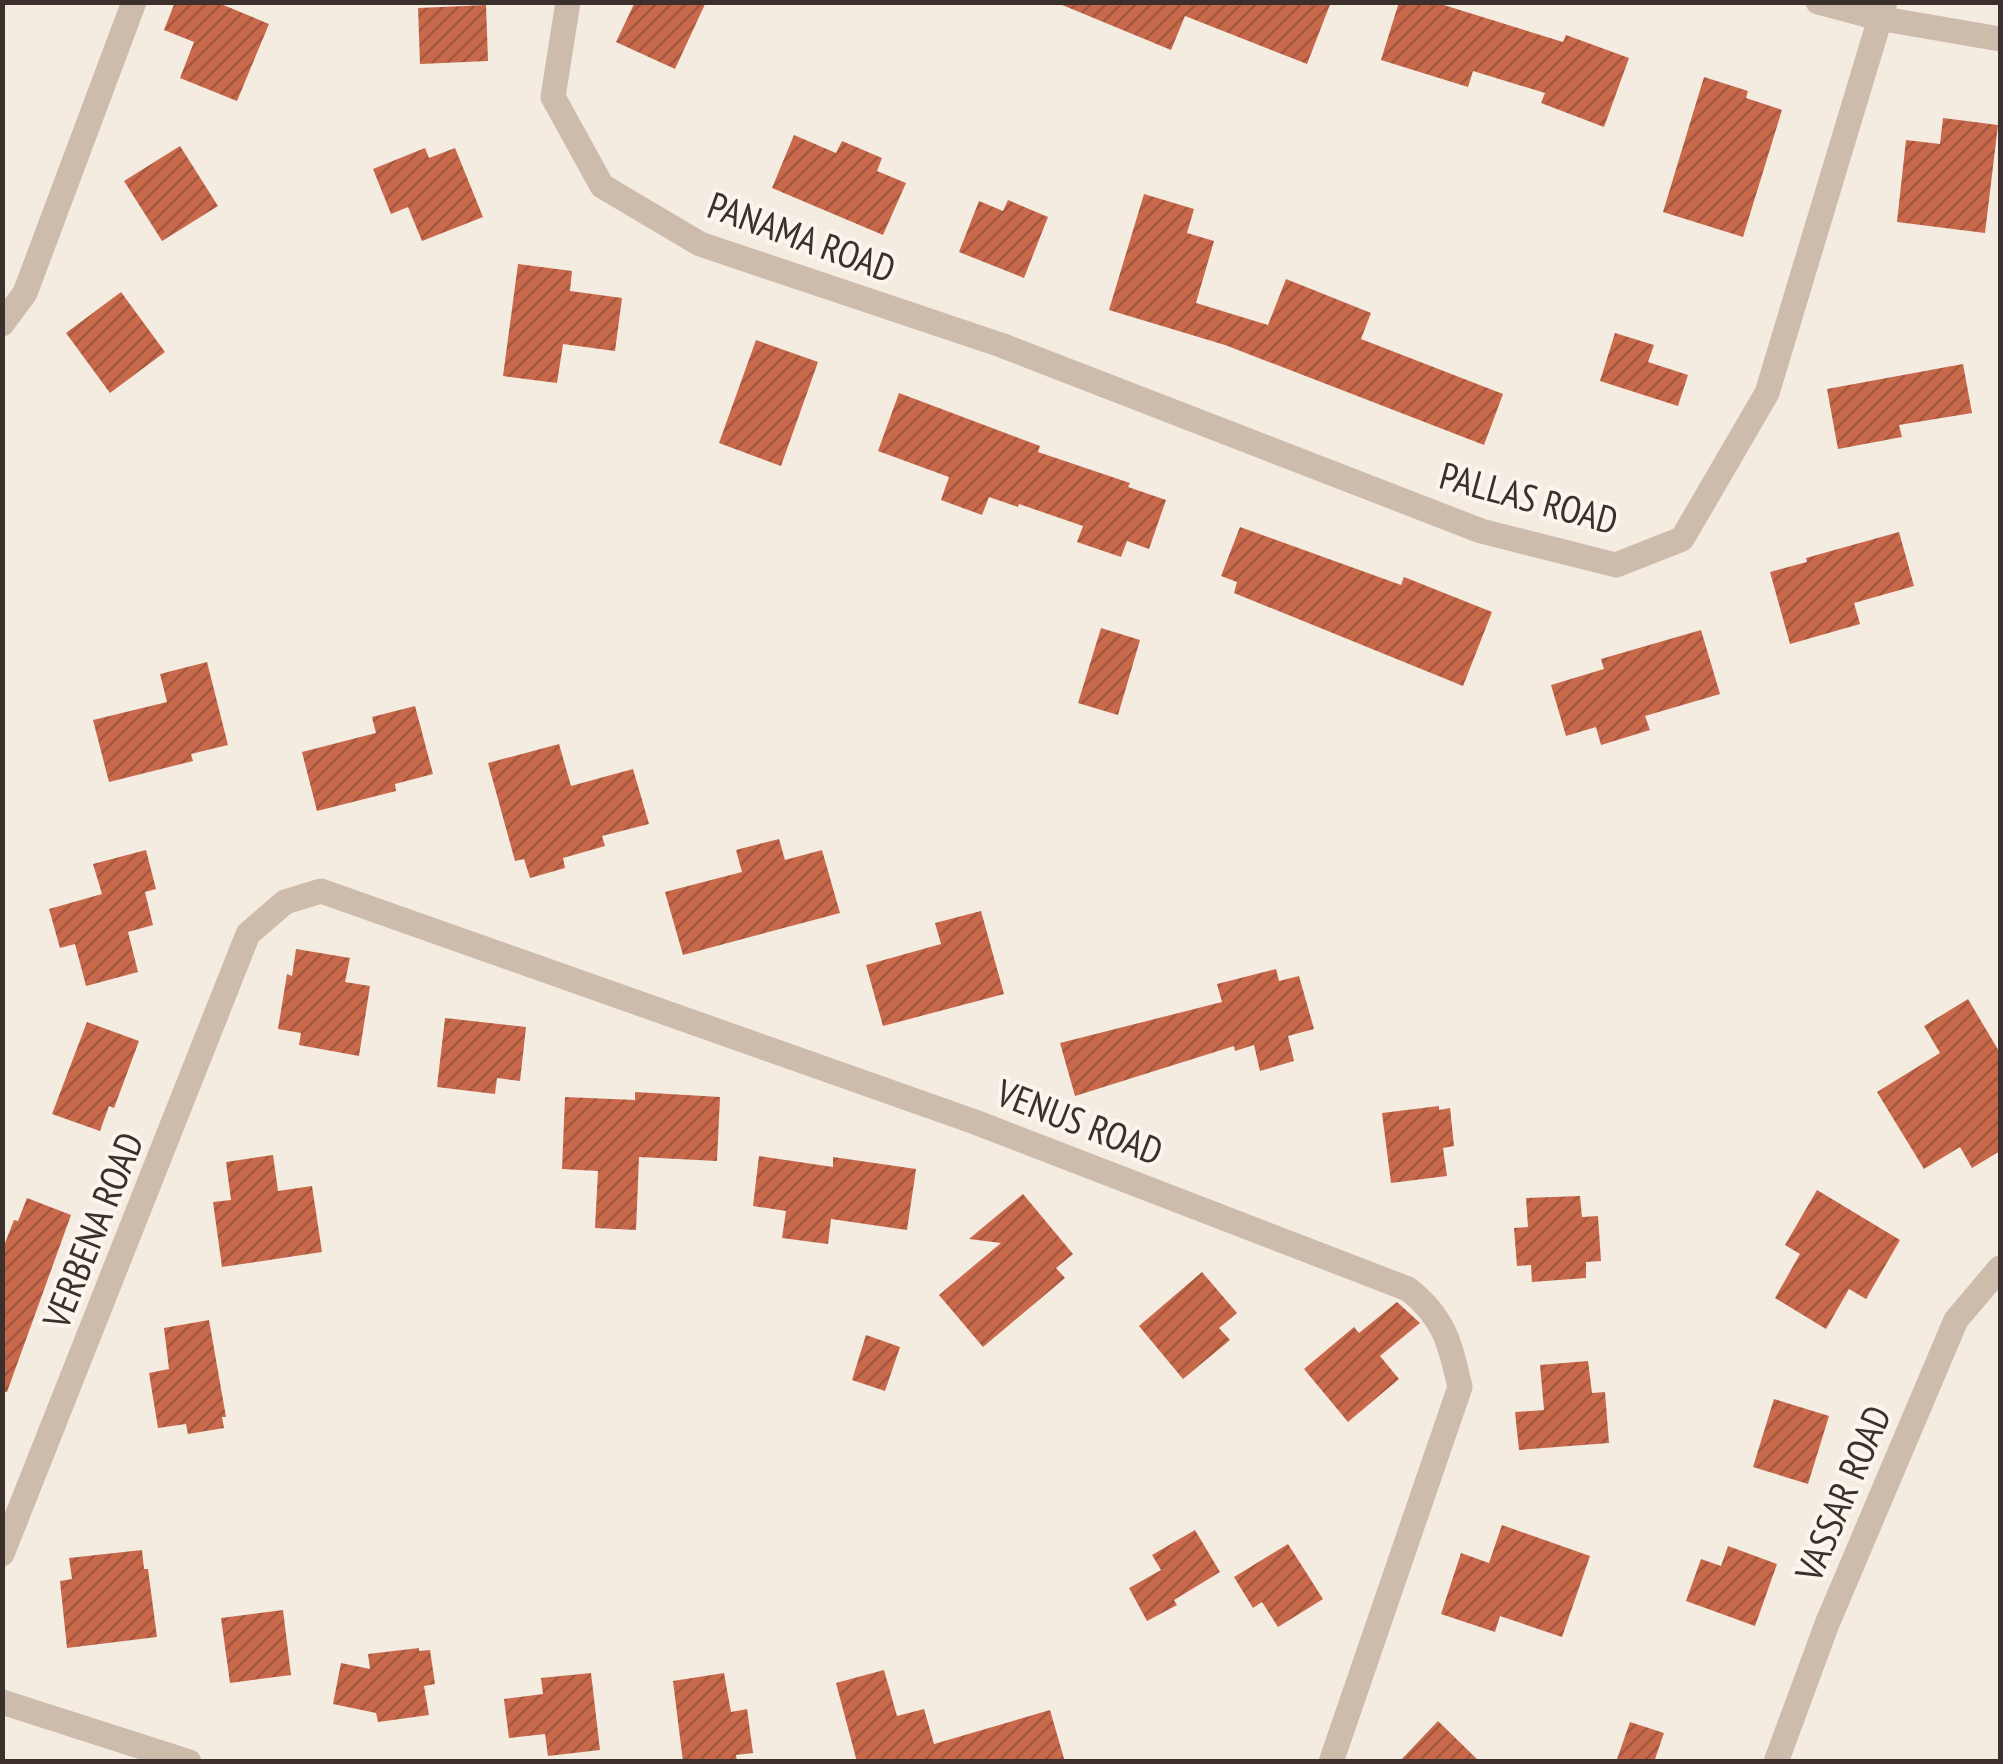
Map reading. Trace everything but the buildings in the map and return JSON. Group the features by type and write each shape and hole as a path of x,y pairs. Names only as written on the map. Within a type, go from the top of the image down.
{"street":[{"path":"2,324 25,293 134,2"},
{"name":"PANAMA ROAD","path":"568,2 553,97 602,186 700,244 1002,345"},
{"path":"1818,2 1881,10 2000,39"},
{"name":"PALLAS ROAD","path":"1002,345 1480,531 1616,565 1682,539 1767,393 1881,10"},
{"name":"VENUS ROAD","path":"248,934 285,902 321,891 991,1128 1408,1290 1422,1300 1448,1334 1460,1387 1331,1762"},
{"name":"VERBENA ROAD","path":"2,1554 248,934"},
{"name":"VASSAR ROAD","path":"1776,1762 1827,1624 1956,1320 2000,1268"},
{"path":"2,1702 189,1762"}]}
